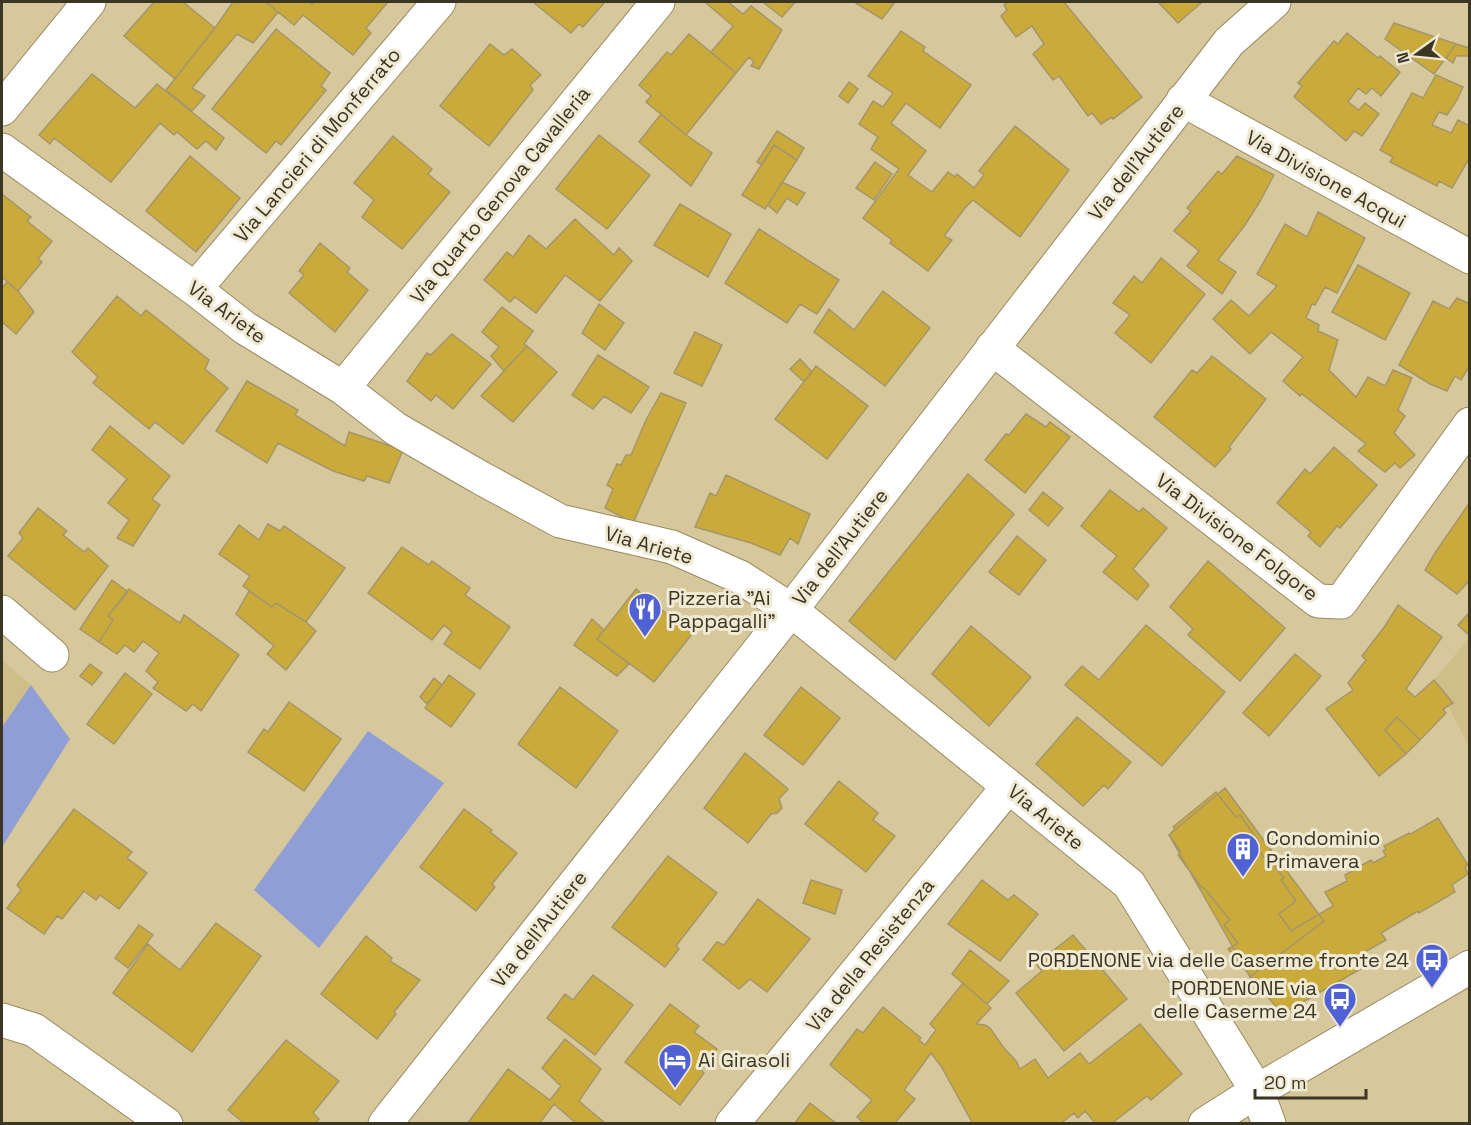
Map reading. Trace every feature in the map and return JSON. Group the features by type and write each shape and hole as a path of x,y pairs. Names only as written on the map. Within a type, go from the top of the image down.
{"street":[{"path":"2,109 89,2"},
{"name":"Via Lancieri di Monferrato","path":"195,289 439,2"},
{"name":"Via Quarto Genova Cavalleria","path":"343,388 658,2"},
{"name":"Via dell'Autiere","path":"385,1124 791,610 1183,100 1229,42 1274,2"},
{"name":"Via Divisione Acqui","path":"1183,100 1470,257"},
{"name":"Via Ariete","path":"2,150 195,289 245,328 343,388 396,429 560,521 672,547 741,576 791,610 1129,884 1257,1091 1269,1124"},
{"name":"Via Divisione Folgore","path":"992,348 1318,602 1341,602 1470,424"},
{"path":"2,612 52,655"},
{"name":"Via della Resistenza","path":"732,1124 1008,786"},
{"path":"1205,1124 1257,1091 1470,967"},
{"path":"2,1020 34,1030 166,1124"}],"shaded area":[{"path":"1469,638 1469,746 1434,680"},
{"path":"2,660 31,685 2,727"},
{"path":"31,685 70,739 2,847 2,727"},
{"path":"368,731 444,783 319,948 254,890"}],"building":[{"path":"154,2 183,2 215,28 175,79 124,36"},
{"path":"233,2 266,2 278,12 253,43 237,34 192,88 205,96 192,111 166,90"},
{"path":"266,2 309,2 312,4 314,2 388,2 366,28 371,33 353,55 303,15 294,25"},
{"path":"533,2 605,2 583,27 579,24 571,33"},
{"path":"705,2 728,2 743,14 751,6 782,30 759,69 751,66 754,62 749,57 736,73 711,52 733,26"},
{"path":"763,2 795,2 782,17"},
{"path":"854,2 895,2 882,19"},
{"path":"1008,2 1064,2 1142,97 1113,119 1112,117 1101,124 1092,113 1088,116 1059,76 1053,80 1033,54 1044,44 1032,26 1016,37 1005,22 1001,16 1007,10 1004,5"},
{"path":"1158,2 1199,2 1201,3 1178,23"},
{"path":"1394,23 1456,44 1434,74 1385,39"},
{"path":"276,29 330,73 321,86 326,90 281,145 276,141 266,153 212,109"},
{"path":"901,31 925,47 923,51 971,85 940,128 906,103 891,123 926,151 908,175 932,192 948,172 955,177 957,174 974,188 984,175 979,171 1015,126 1069,170 1020,237 973,200 944,236 952,240 928,271 890,243 892,240 863,218 899,169 871,149 878,137 859,124 873,101 883,107 893,93 868,76"},
{"path":"1347,33 1400,72 1381,96 1372,88 1366,94 1358,88 1348,102 1359,110 1365,103 1379,114 1362,136 1354,131 1346,141 1294,97 1302,86 1298,83 1334,41 1338,44"},
{"path":"689,34 736,73 686,135 646,102 651,96 639,85 667,52 671,55"},
{"path":"490,44 504,55 512,49 541,75 530,85 533,90 489,146 440,106"},
{"path":"1456,44 1470,48 1470,56 1456,56 1453,63 1446,58"},
{"path":"92,74 135,108 157,84 224,138 216,150 206,141 197,149 177,132 174,135 160,123 111,182 54,138 50,144 39,135"},
{"path":"1436,75 1463,87 1447,115 1439,112 1432,125 1451,133 1458,120 1470,126 1470,157 1452,188 1439,181 1437,186 1390,162 1393,157 1380,150 1412,93 1423,98"},
{"path":"849,82 858,89 848,103 839,96"},
{"path":"661,114 712,153 691,186 639,142"},
{"path":"777,131 804,148 797,160 774,145 762,165 757,162"},
{"path":"599,135 650,175 607,229 556,189"},
{"path":"393,136 432,169 428,174 450,192 402,249 362,217 374,200 354,183"},
{"path":"774,145 797,160 765,209 742,195"},
{"path":"190,156 240,198 196,252 146,211"},
{"path":"1237,156 1274,175 1245,225 1218,260 1236,272 1222,294 1187,266 1199,251 1174,231 1191,211 1187,208 1218,171 1222,174"},
{"path":"875,162 892,174 874,200 856,188"},
{"path":"782,182 805,193 797,205 787,198 777,213 768,205"},
{"path":"2,194 31,217 27,221 52,241 38,259 42,262 18,291 2,277"},
{"path":"680,204 731,234 708,277 654,245"},
{"path":"1318,212 1365,238 1337,293 1325,287 1315,305 1312,304 1306,318 1319,325 1318,331 1338,340 1329,370 1356,397 1368,377 1385,386 1393,370 1412,378 1398,410 1405,416 1394,433 1415,455 1400,468 1395,463 1385,472 1358,451 1366,444 1283,381 1303,357 1271,332 1250,354 1213,319 1231,300 1249,316 1277,286 1257,274 1285,224 1307,237"},
{"path":"575,219 614,255 619,248 632,261 600,301 565,275 536,313 515,297 510,302 484,280 507,252 513,257 529,235 546,249"},
{"path":"759,229 839,280 817,314 800,304 787,323 725,283"},
{"path":"320,243 350,268 347,272 368,290 335,332 289,293 304,275 299,271"},
{"path":"1161,258 1205,294 1151,363 1115,333 1130,315 1113,303 1134,276 1142,283"},
{"path":"1358,265 1410,293 1385,340 1332,312"},
{"path":"7,282 18,291 34,312 16,334 2,322 2,288"},
{"path":"883,291 930,328 885,386 814,332 829,309 854,330"},
{"path":"117,296 141,316 146,310 209,360 205,369 228,388 183,444 155,422 149,429 93,383 98,377 72,352"},
{"path":"1457,298 1470,304 1470,365 1461,380 1455,376 1447,391 1430,384 1399,365 1433,301 1449,309"},
{"path":"599,304 624,323 605,350 582,333"},
{"path":"502,307 533,331 524,344 527,346 504,371 491,356 499,347 482,332"},
{"path":"695,332 722,345 702,386 674,373"},
{"path":"452,334 491,364 453,409 436,395 431,401 407,381 427,353 431,355"},
{"path":"527,346 557,372 513,422 481,396"},
{"path":"598,355 649,387 631,413 604,396 593,409 572,395"},
{"path":"1212,356 1266,399 1229,447 1231,449 1215,467 1154,417 1192,370 1197,373"},
{"path":"800,359 812,372 804,382 790,369"},
{"path":"816,366 868,406 827,459 775,419"},
{"path":"247,381 298,410 295,415 345,446 349,432 403,450 389,483 367,476 364,481 333,471 278,443 267,463 216,431"},
{"path":"661,393 686,403 633,523 605,508 613,489 607,485 617,464 621,465 626,455 631,455"},
{"path":"1026,414 1046,427 1050,422 1070,437 1025,493 985,460"},
{"path":"110,426 170,476 152,499 160,505 133,546 117,538 129,520 108,503 127,479 92,450"},
{"path":"1334,447 1377,485 1340,528 1337,526 1320,547 1308,536 1311,532 1277,503 1305,469 1310,474"},
{"path":"968,474 1014,514 895,660 849,621"},
{"path":"726,475 810,514 798,544 790,538 780,555 751,543 695,527 710,493 716,496"},
{"path":"1110,490 1139,512 1143,508 1167,528 1133,569 1149,585 1137,600 1103,572 1117,556 1081,526"},
{"path":"1043,492 1063,508 1048,526 1029,510"},
{"path":"1470,502 1470,580 1457,594 1425,570"},
{"path":"38,508 67,531 63,535 84,552 88,548 108,566 75,610 8,556 23,538 19,533"},
{"path":"268,524 280,531 284,526 345,568 306,622 276,603 272,607 243,586 250,576 219,554 239,525 259,540"},
{"path":"1017,536 1046,560 1019,595 989,572"},
{"path":"402,547 429,565 432,561 470,588 465,595 510,627 480,669 444,644 452,632 444,625 432,640 368,593"},
{"path":"1208,561 1285,628 1240,681 1188,635 1193,629 1170,607"},
{"path":"112,580 128,592 108,616 113,620 99,642 80,629"},
{"path":"129,589 180,623 184,615 239,655 201,711 193,704 186,711 153,688 158,682 146,671 159,653 143,641 134,652 125,645 117,654 99,642 113,620 108,616"},
{"path":"636,589 692,634 654,682 597,639"},
{"path":"249,591 272,607 276,603 316,631 286,670 267,654 274,646 236,614"},
{"path":"1398,605 1442,637 1406,689 1415,697 1434,680 1453,703 1443,709 1446,713 1420,740 1397,717 1385,730 1406,754 1379,776 1326,709 1353,690 1348,683 1366,660 1362,656"},
{"path":"1470,612 1470,636 1458,625"},
{"path":"592,619 604,630 597,639 629,664 617,676 574,645"},
{"path":"1146,625 1225,692 1162,766 1065,685 1082,666 1099,680"},
{"path":"971,626 1031,677 989,726 932,674"},
{"path":"1295,654 1321,676 1269,736 1243,713"},
{"path":"90,664 102,673 92,685 80,676"},
{"path":"125,673 152,694 114,744 87,724"},
{"path":"449,675 475,694 451,727 425,708"},
{"path":"434,678 442,685 427,704 420,697"},
{"path":"560,687 618,731 576,788 518,744"},
{"path":"801,687 840,718 803,765 764,735"},
{"path":"289,702 341,739 304,791 248,752 264,729 268,732"},
{"path":"1077,717 1131,762 1108,789 1104,785 1083,806 1036,764"},
{"path":"1397,717 1420,740 1406,754 1385,730"},
{"path":"745,753 788,789 779,799 782,808 777,813 771,814 748,843 704,808"},
{"path":"839,781 878,813 873,820 895,836 866,872 805,824"},
{"name":"Condominio Primavera","path":"1225,788 1324,921 1250,977 1169,835"},
{"path":"1216,792 1236,817 1240,815 1259,842 1255,845 1263,857 1266,855 1284,878 1281,880 1296,901 1279,914 1291,931 1333,906 1325,892 1347,881 1345,875 1371,860 1373,863 1386,856 1383,851 1386,849 1384,846 1438,818 1468,865 1465,867 1468,874 1452,885 1455,892 1381,933 1386,940 1363,953 1371,963 1282,1014 1228,949 1238,943 1224,925 1230,920 1202,888 1178,855 1181,852 1169,835 1175,829 1173,827"},
{"path":"74,809 132,852 127,858 147,873 119,909 100,895 96,900 84,891 62,919 57,916 44,934 7,908 21,890 17,885"},
{"path":"464,809 517,853 492,884 495,887 476,911 420,867"},
{"path":"668,856 717,893 676,946 679,949 665,967 612,927"},
{"path":"811,880 842,890 835,914 803,903"},
{"path":"982,880 1008,900 1014,895 1038,914 1000,961 948,924"},
{"path":"758,899 810,939 767,992 750,979 739,989 703,960 717,942 724,945"},
{"path":"216,923 261,956 192,1052 113,993 148,944 180,970"},
{"path":"139,925 153,935 128,968 115,958"},
{"path":"1073,935 1127,999 1064,1051 1016,993 1042,971 1036,964"},
{"path":"366,936 392,958 390,961 420,980 394,1012 396,1014 377,1039 321,994"},
{"path":"970,950 1009,981 987,1004 952,974"},
{"path":"593,975 633,1005 595,1055 547,1018 565,994 573,1000"},
{"path":"963,983 991,1008 976,1024 990,1028 1020,1069 1035,1059 1048,1078 1080,1053 1089,1064 1140,1024 1182,1074 1151,1100 1147,1096 1111,1124 1096,1124 1085,1111 1078,1118 1074,1113 1060,1124 973,1124 941,1066 931,1053 904,1090 915,1099 894,1124 865,1124 857,1117 872,1100 830,1065 857,1029 863,1033 883,1007 921,1038 919,1040 925,1045 936,1030 930,1024"},
{"path":"670,1004 699,1026 694,1032 717,1049 701,1070 704,1073 680,1105 625,1062"},
{"path":"565,1039 601,1069 579,1101 606,1124 577,1124 554,1104 539,1124 467,1124 508,1069 550,1100 561,1086 542,1068"},
{"path":"286,1040 339,1081 313,1113 319,1119 315,1124 245,1124 228,1110"},
{"path":"810,1103 837,1124 794,1124"}],"place":[{"name":"Pizzeria \"Ai Pappagalli\"","path":"645,638"},
{"name":"Condominio Primavera","path":"1243,878"},
{"name":"PORDENONE via delle Caserme fronte 24","path":"1432,989"},
{"name":"PORDENONE via delle Caserme 24","path":"1340,1028"},
{"name":"Ai Girasoli","path":"675,1089"}]}
